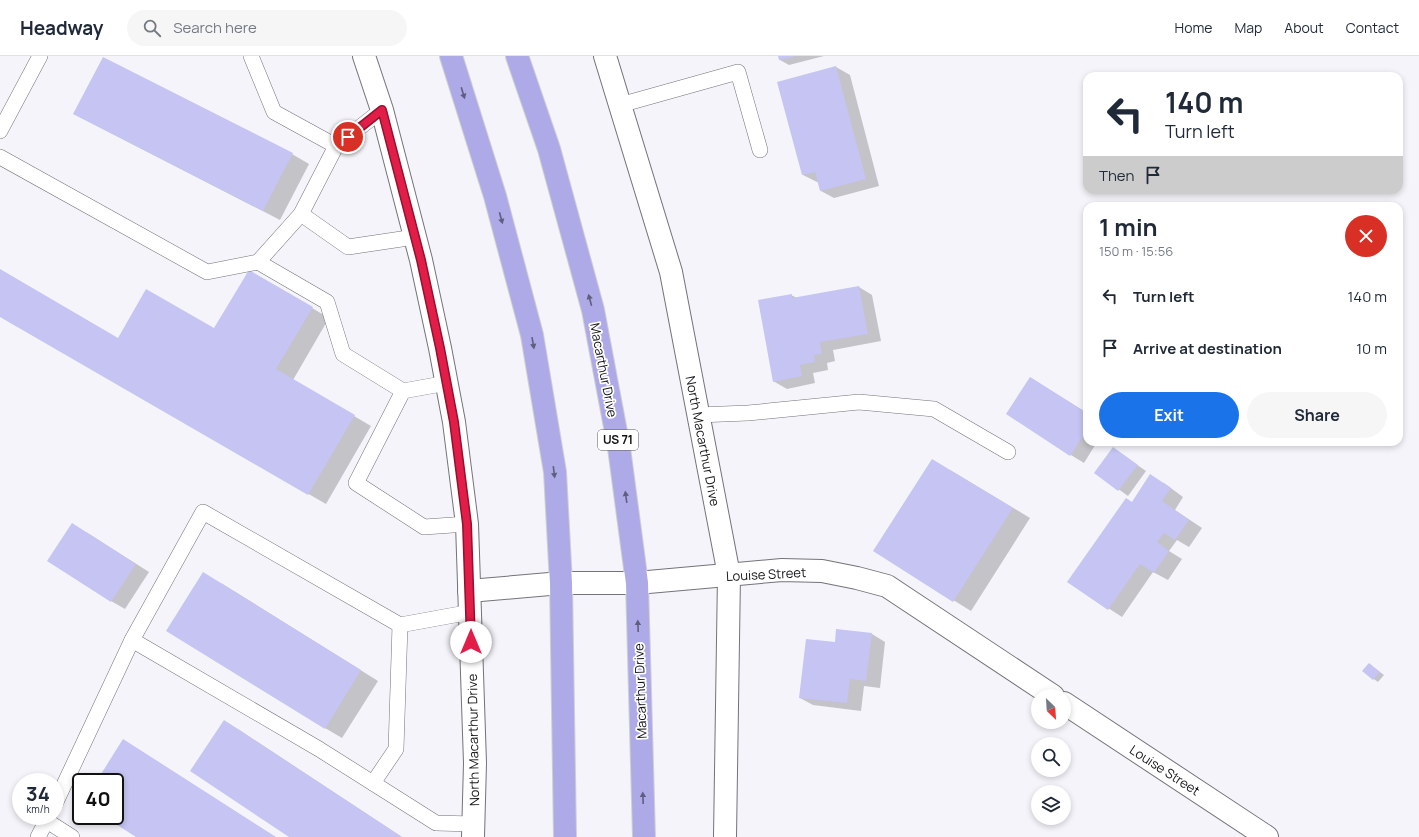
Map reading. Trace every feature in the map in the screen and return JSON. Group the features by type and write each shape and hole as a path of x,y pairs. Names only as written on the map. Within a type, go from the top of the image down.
{"highway":[{"path":"451,56 495,196 532,335 555,472 561,583 565,837"},
{"name":"Macarthur Drive","path":"517,56 549,149 592,310 619,448 637,583 644,837"}],"street":[{"name":"North Macarthur Drive","path":"364,56 382,110 415,238 440,348 454,422 467,524 475,763 473,831"},
{"name":"North Macarthur Drive","path":"606,56 671,272 730,575 725,837"},
{"name":"Louise Street","path":"469,591 561,583 637,583 782,570 822,571 887,586 1042,689"},
{"name":"Louise Street","path":"1071,708 1267,837"}],"lane":[{"path":"0,131 40,56"},
{"path":"251,56 274,112 336,146"},
{"path":"620,105 738,72 760,150"},
{"path":"0,157 207,272 258,262 301,214 336,146 382,110"},
{"path":"301,214 348,247 415,238"},
{"path":"258,262 327,302 344,354 403,391 447,383"},
{"path":"403,391 356,483 424,527 467,524"},
{"path":"698,415 748,413 859,402 934,409 1008,452"},
{"path":"64,785 132,640 203,512 400,625 471,612"},
{"path":"373,783 396,749 400,625"},
{"path":"132,640 319,749 436,823 473,831"},
{"path":"38,837 45,825"},
{"path":"56,825 72,837"}],"building":[{"path":"778,56 793,56 794,57 779,60"},
{"path":"103,57 293,153 263,211 73,114"},
{"path":"836,66 866,179 820,191 815,172 802,175 777,82"},
{"path":"0,269 118,338 146,289 214,328 249,270 313,307 276,369 355,415 308,495 0,317"},
{"path":"859,286 868,334 820,342 822,354 814,355 815,362 800,365 802,376 773,382 758,300 792,294 792,298"},
{"path":"1030,377 1083,410 1083,436 1070,456 1006,414"},
{"path":"1113,447 1138,465 1118,491 1094,473"},
{"path":"932,459 1013,508 953,602 873,551"},
{"path":"1150,474 1171,488 1162,501 1189,520 1175,540 1164,533 1157,542 1169,551 1154,573 1140,564 1108,610 1067,582 1126,498 1132,502"},
{"path":"72,523 136,564 111,602 47,561"},
{"path":"203,572 361,670 325,729 166,631"},
{"path":"836,629 872,633 866,681 850,679 847,703 799,698 806,639 835,642"},
{"path":"1369,663 1380,672 1373,680 1362,671"},
{"path":"224,720 402,837 289,837 190,771"},
{"path":"123,739 276,837 136,837 117,825 124,825 124,773 102,773"}],"route":[{"path":"348,137 382,110 421,260 454,422 467,524 471,642"}]}
